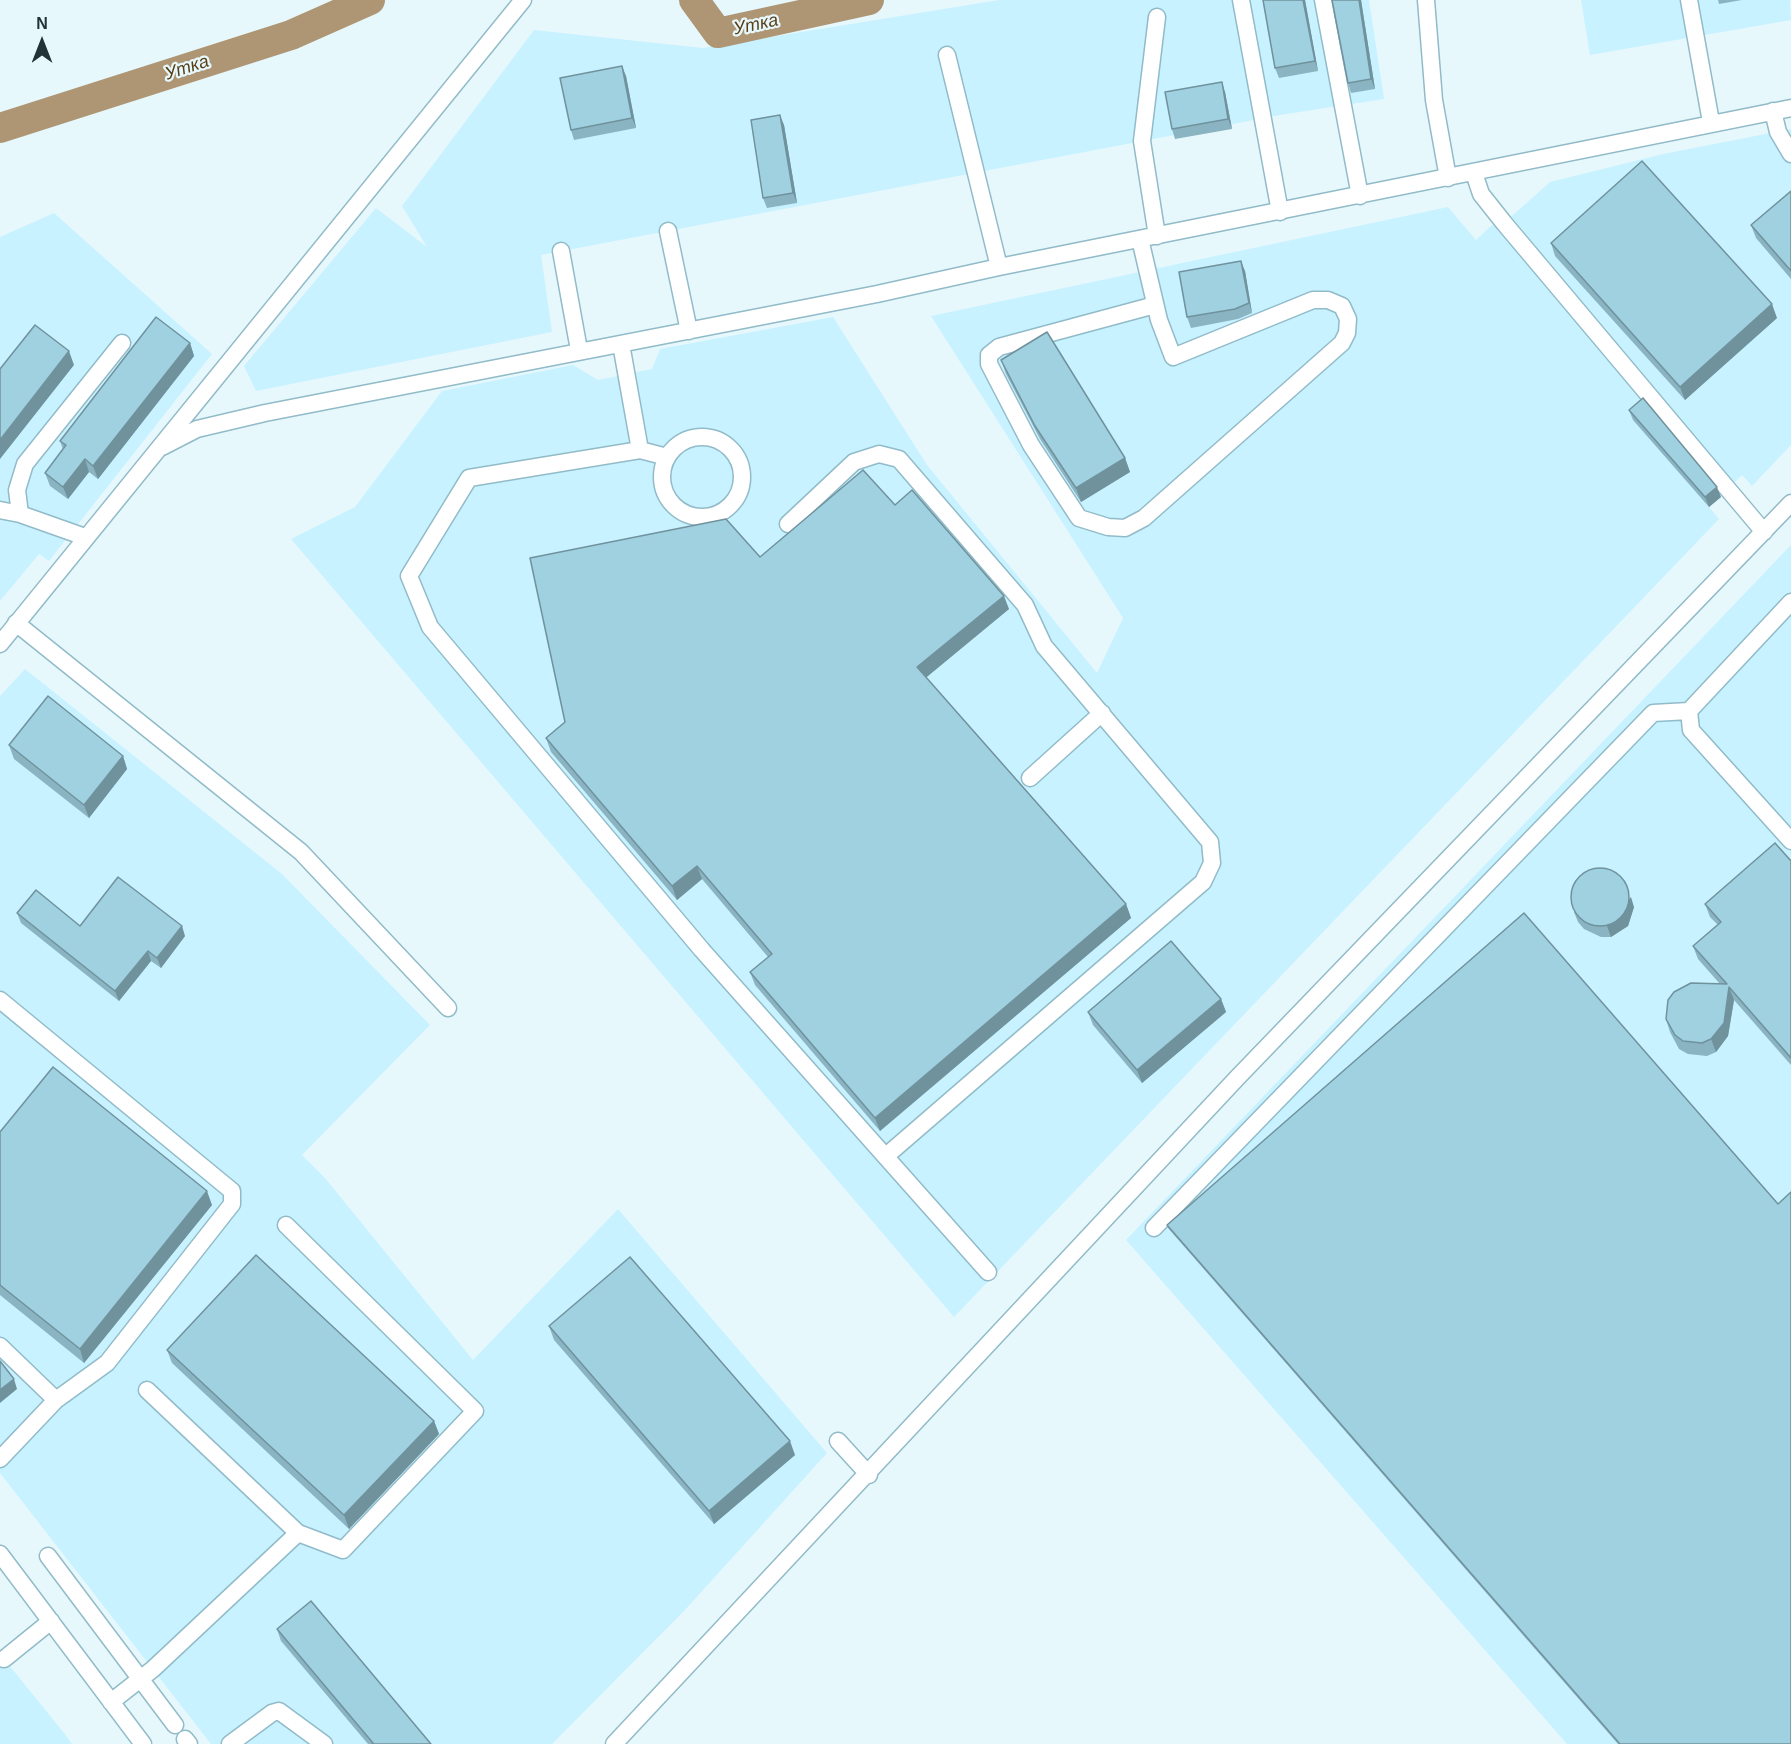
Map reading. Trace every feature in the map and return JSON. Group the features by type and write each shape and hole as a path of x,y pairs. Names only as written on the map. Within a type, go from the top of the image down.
{"street":[{"path":"0,644 523,0"},
{"path":"1241,0 1280,212"},
{"path":"1323,0 1360,196"},
{"path":"1425,0 1434,100 1449,178"},
{"path":"1689,0 1711,122"},
{"path":"1157,17 1142,141 1157,236"},
{"path":"947,55 999,267"},
{"path":"162,447 197,429 223,422 579,350 689,331 1449,178 1711,122 1791,108"},
{"path":"1773,111 1778,132 1791,154"},
{"path":"1473,173 1481,194 1504,223 1764,532"},
{"path":"668,231 689,331"},
{"path":"1140,239 1155,305 1173,357 1313,300 1328,300 1342,306 1348,319 1347,333 1342,344 1144,518 1125,528 1108,527 1079,518 1030,445 989,364 989,355 999,347 1155,305"},
{"path":"561,251 579,350"},
{"path":"20,514 17,490 25,464 122,343"},
{"path":"621,344 640,450"},
{"path":"701,437 714,438 727,444 736,454 742,466 743,480 740,493 733,504 710,517 684,514 666,495 662,483 662,470 667,457 676,446 687,440 701,437"},
{"path":"667,457 640,450 469,478 409,576 430,627 702,950 988,1272"},
{"path":"788,524 854,462 879,454 899,459 1025,605 1044,646 1210,842 1212,863 1203,882 886,1156"},
{"path":"614,1744 1236,1078 1791,503"},
{"path":"0,510 20,514 85,537"},
{"path":"1154,1228 1653,713 1689,711 1791,602"},
{"path":"16,623 301,852 448,1008"},
{"path":"1689,711 1691,730 1791,841"},
{"path":"1029,778 1102,713"},
{"path":"0,1000 232,1191 232,1204 107,1363 56,1400 0,1459"},
{"path":"147,1390 298,1533 343,1550 475,1411 286,1225"},
{"path":"0,1346 56,1400"},
{"path":"838,1441 868,1474"},
{"path":"111,1702 140,1679 298,1533"},
{"path":"0,1554 142,1744"},
{"path":"48,1556 175,1725"},
{"path":"4,1659 51,1622"},
{"path":"230,1744 272,1713 279,1711 324,1744"}],"shaded area":[{"path":"999,0 1369,0 1384,99 1280,115 541,255 552,332 256,391 244,366 376,208 427,247 402,206 534,30 703,48"},
{"path":"1581,0 1790,0 1791,20 1590,55"},
{"path":"1791,129 1791,445 1752,486 1742,475 1709,507 1719,519 954,1317 291,539 355,507 442,391 573,365 598,380 652,369 660,349 833,317 927,465 1097,673 1123,618 931,316 1448,207 1476,240 1491,226 1504,223 1550,182 1663,154"},
{"path":"54,213 212,354 49,561 39,554 0,601 0,237"},
{"path":"1791,545 1791,1744 1567,1744 1126,1240"},
{"path":"25,669 282,874 430,1025 302,1155 325,1178 473,1360 618,1209 827,1453 685,1610 552,1744 211,1744 0,1473 0,696"},
{"path":"0,1654 64,1733 72,1744 0,1744"}],"building":[{"path":"1263,0 1303,0 1315,61 1275,68"},
{"path":"1332,0 1359,0 1371,79 1348,83"},
{"path":"622,66 632,118 571,130 560,78"},
{"path":"1222,82 1228,119 1172,129 1165,92"},
{"path":"780,115 793,193 763,198 751,120"},
{"path":"1642,161 1772,304 1680,387 1551,243"},
{"path":"1791,191 1791,271 1751,225"},
{"path":"1241,261 1249,303 1235,309 1187,317 1179,272"},
{"path":"156,317 190,343 93,466 85,459 63,487 45,473 66,445 60,441"},
{"path":"35,325 69,351 0,440 0,369"},
{"path":"1047,332 1125,458 1076,488 1035,426 1001,360"},
{"path":"1643,398 1717,487 1705,497 1629,410"},
{"path":"863,470 895,505 912,490 1004,596 917,667 1126,904 875,1118 750,972 772,954 697,866 672,886 546,738 565,722 530,558 726,519 760,557"},
{"path":"48,696 123,756 84,805 9,745"},
{"path":"1775,843 1791,861 1791,1058 1729,987 1724,1023 1711,1039 1702,1043 1683,1041 1675,1035 1666,1019 1668,1000 1674,992 1691,983 1727,984 1693,946 1721,922 1705,904"},
{"path":"1594,868 1606,868 1621,876 1629,891 1629,903 1621,918 1606,926 1594,926 1579,918 1571,903 1571,891 1579,876"},
{"path":"118,877 182,926 157,958 148,951 115,991 17,913 36,890 80,926"},
{"path":"1524,913 1778,1204 1791,1192 1791,1744 1620,1744 1167,1225"},
{"path":"1171,941 1221,999 1137,1070 1088,1012"},
{"path":"53,1067 207,1191 80,1349 0,1285 0,1132"},
{"path":"256,1255 434,1421 344,1515 167,1350"},
{"path":"630,1257 790,1441 709,1511 549,1326"},
{"path":"0,1361 14,1379 0,1390"},
{"path":"311,1601 431,1744 372,1744 277,1629"}],"waterway":[{"name":"Утка","path":"0,128 291,35 370,0"},
{"name":"Утка","path":"694,0 718,33 869,0"}]}
